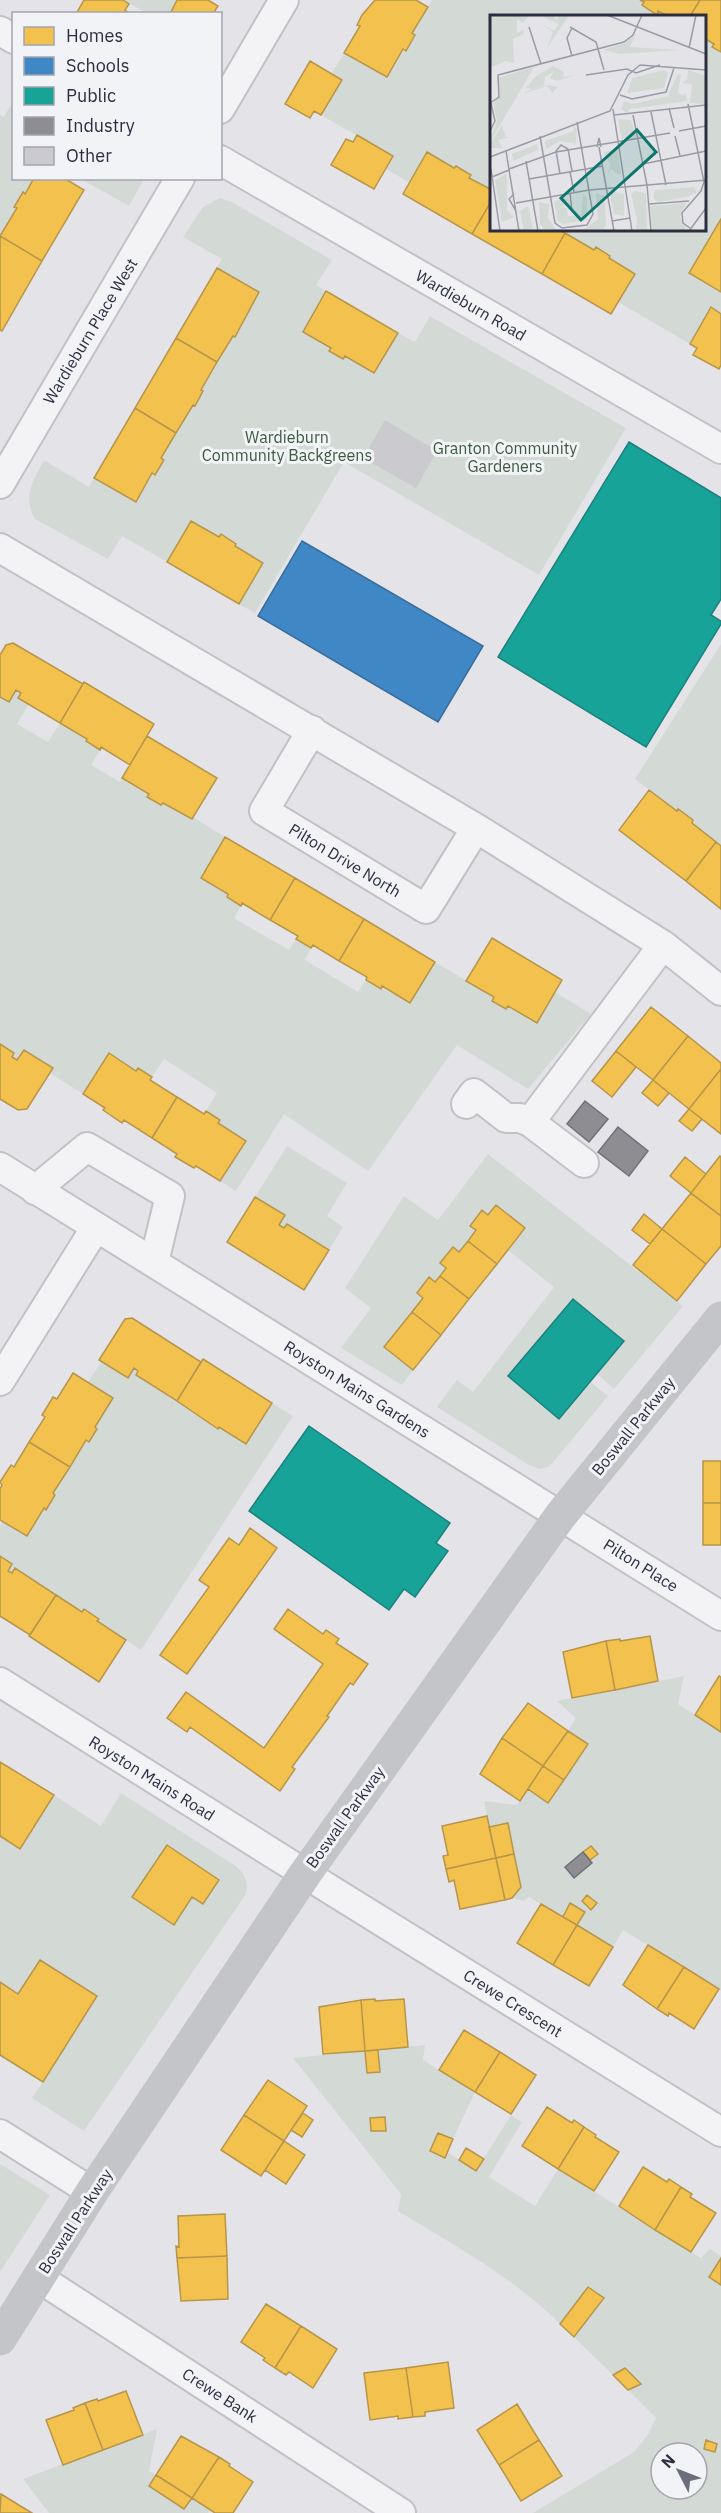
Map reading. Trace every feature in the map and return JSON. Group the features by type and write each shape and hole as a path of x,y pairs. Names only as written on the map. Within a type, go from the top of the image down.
{"street":[{"path":"222,106 284,0"},
{"name":"Wardieburn Road","path":"222,161 721,449"},
{"name":"Wardieburn Place West","path":"0,484 179,180"},
{"path":"0,548 476,828 663,945 721,991"},
{"name":"Pilton Drive North","path":"312,730 264,811 426,909 476,828"},
{"path":"530,1122 663,945"},
{"path":"466,1104 474,1093 506,1118 520,1118 530,1122 584,1163"},
{"path":"35,1190 87,1147 170,1196 154,1262"},
{"name":"Royston Mains Gardens","path":"0,1167 561,1515"},
{"path":"0,1381 96,1227"},
{"name":"Boswall Parkway","path":"0,2339 92,2192 305,1874 561,1515 721,1318"},
{"name":"Pilton Place","path":"561,1515 721,1616"},
{"name":"Royston Mains Road","path":"0,1682 305,1874"},
{"name":"Crewe Crescent","path":"305,1874 721,2132"},
{"path":"0,2134 92,2192"},
{"name":"Crewe Bank","path":"39,2278 401,2513"}],"green space":[{"path":"123,0 177,0 171,12 145,12"},
{"path":"432,0 640,0 644,2 642,6 656,14 658,11 666,15 490,15 490,189 469,178 471,174 456,166 454,168 427,153 410,183 386,169 392,156 321,115 342,80 332,73 344,53 387,77 403,49 406,50 415,36 412,33"},
{"path":"706,39 714,44 712,47 721,52 721,219 689,273 721,292 721,314 710,308 690,344 618,302 634,273 609,258 610,255 596,247 594,250 561,231 706,231"},
{"path":"12,103 12,180 33,180 25,194 22,192 14,206 17,208 0,237 0,115 4,117"},
{"path":"83,180 143,180 129,206"},
{"path":"220,198 232,202 332,260 316,285 326,291 303,331 331,348 329,351 343,359 345,356 374,373 398,333 415,342 430,316 626,428 539,575 344,462 255,613 239,604 263,563 235,546 236,543 221,535 219,537 191,521 167,562 122,536 108,559 35,519 29,503 30,489 44,460 89,487 94,478 135,502 152,473 155,475 164,460 161,458 203,392 201,390 233,336 235,337 244,323 217,268 222,259 183,237 203,207"},
{"path":"721,644 721,846 692,823 693,820 679,809 677,811 635,779"},
{"path":"16,690 21,693 18,698 29,704 17,724 48,742 60,723 87,739 86,741 100,750 91,765 120,782 122,778 149,794 148,797 161,805 163,803 192,819 193,817 225,837 201,878 228,894 227,897 241,906 234,918 289,950 296,939 311,948 305,960 358,992 366,980 410,1003 435,962 494,997 493,1001 506,1009 508,1006 555,992 591,1014 528,1089 457,1045 368,1171 284,1114 236,1191 220,1181 246,1141 218,1123 220,1120 206,1111 217,1093 164,1059 152,1077 138,1068 136,1071 108,1054 83,1094 50,1073 52,1069 24,1050 17,1060 12,1057 14,1053 0,1044 0,697 9,702"},
{"path":"287,1146 347,1183 327,1216 343,1227 329,1250 287,1224 284,1228 279,1225 285,1215 255,1197"},
{"path":"488,1154 683,1306 614,1389 597,1374 624,1341 572,1299 508,1376 559,1419 590,1382 608,1396 550,1466 540,1469 529,1465 437,1407 457,1380 473,1392 554,1287 508,1250 525,1228 496,1205 488,1215 482,1210 470,1225 476,1230 459,1252 453,1247 440,1263 446,1268 435,1282 428,1277 417,1293 423,1298 384,1347 413,1370 402,1385 341,1348 371,1308 345,1288 404,1196 438,1220"},
{"path":"102,1361 134,1368 138,1371 136,1375 217,1429 219,1427 246,1444 272,1403 293,1416 141,1650 97,1621 98,1618 85,1609 82,1612 15,1568 12,1573 8,1571 12,1564 0,1556 2,1521 27,1536 44,1508 46,1509 55,1496 53,1493 113,1398 88,1382"},
{"path":"684,1676 678,1704 721,1732 721,1991 623,1930 613,1947 577,1925 585,1912 571,1903 563,1917 529,1897 524,1901 512,1898 521,1887 508,1823 489,1827 484,1801 517,1805 528,1789 548,1802 568,1731 576,1718 557,1701","holes":["583,1852 597,1854 590,1860 592,1863 574,1878 565,1868"]},
{"path":"121,1793 237,1867 246,1879 247,1890 84,2131 32,2098 43,2082 18,1994 0,1982 0,1836 20,1848 54,1795 101,1826","holes":["167,1845 219,1879 203,1903 192,1897 173,1925 132,1897"]},
{"path":"425,2045 423,2060 475,2092 453,2139 438,2133 430,2151 444,2158 447,2152 476,2171 511,2115 522,2122 489,2177 535,2206 558,2169 701,2258 710,2249 721,2256 709,2277 721,2285 721,2513 533,2513 634,2452 649,2433 656,2418 628,2390 641,2384 625,2368 613,2375 574,2337 604,2298 588,2287 560,2324 523,2291 503,2277 398,2211 401,2194 293,2058 365,2051 367,2073 380,2072 378,2050"},
{"path":"0,2164 50,2195 0,2272"},
{"path":"157,2429 149,2471 156,2475 149,2486 184,2509 192,2498 210,2510 208,2513 49,2513 23,2479"}],"building: Homes":[{"path":"84,0 123,0 129,4 125,10 128,12 77,12"},
{"path":"177,0 208,0 218,6 214,12 171,12"},
{"path":"375,0 416,0 428,7 412,33 415,35 406,51 403,49 387,77 344,53 360,26 357,25 362,15"},
{"path":"640,0 700,0 691,15 666,15 658,11 657,15 642,5 644,2"},
{"path":"700,0 721,0 721,52 712,47 714,44 706,39 706,15 691,15"},
{"path":"310,61 342,80 321,115 314,111 310,118 285,104"},
{"path":"357,135 393,156 374,189 331,165 346,139 353,142"},
{"path":"427,152 454,168 456,166 471,175 469,178 490,189 490,203 472,234 403,194"},
{"path":"33,180 67,180 84,190 42,261 0,236 17,208 14,207 23,192 25,194"},
{"path":"490,203 490,231 561,231 565,233 542,274 472,234"},
{"path":"721,219 721,292 689,273"},
{"path":"565,233 594,250 596,247 635,274 611,314 542,274"},
{"path":"0,236 42,261 2,331 0,330"},
{"path":"217,268 259,292 235,337 233,336 217,362 176,338"},
{"path":"326,291 398,333 374,373 345,356 343,359 329,351 331,348 303,332"},
{"path":"711,307 721,314 721,365 719,369 693,355 697,348 690,344"},
{"path":"176,338 217,362 195,406 193,405 176,433 135,408"},
{"path":"135,408 176,433 161,458 164,460 155,475 152,473 136,502 94,478"},
{"path":"191,521 219,537 221,534 236,544 235,546 263,563 239,604 167,562"},
{"path":"13,643 83,684 60,723 18,698 21,693 16,690 9,702 0,697 0,655 6,645"},
{"path":"84,682 154,724 130,765 101,747 100,750 86,741 87,739 60,723"},
{"path":"147,736 217,778 192,819 147,797 149,794 122,778"},
{"path":"649,790 693,820 692,823 716,842 686,881 619,830"},
{"path":"225,837 295,878 270,920 242,903 241,906 227,897 228,894 201,878"},
{"path":"716,842 721,846 721,909 686,881"},
{"path":"295,878 364,919 339,961 313,945 311,948 296,939 298,936 270,920"},
{"path":"364,919 435,962 410,1003 382,986 381,989 366,980 367,977 339,961"},
{"path":"492,938 562,980 537,1023 508,1006 506,1009 492,1001 494,997 466,981"},
{"path":"651,1007 688,1036 653,1080 616,1051"},
{"path":"688,1036 721,1063 721,1069 689,1109 653,1080"},
{"path":"0,1044 14,1053 12,1057 17,1060 24,1050 53,1068 27,1109 18,1110 0,1099"},
{"path":"616,1051 636,1067 612,1097 592,1081"},
{"path":"109,1053 136,1071 138,1068 152,1077 150,1080 177,1097 152,1138 124,1120 122,1123 103,1110 105,1108 83,1094"},
{"path":"721,1069 721,1134 689,1109"},
{"path":"653,1080 669,1093 658,1106 642,1093"},
{"path":"177,1097 204,1114 206,1111 220,1120 218,1123 246,1141 220,1181 196,1166 194,1168 175,1157 177,1154 152,1138"},
{"path":"689,1109 702,1119 692,1131 679,1121"},
{"path":"685,1157 706,1174 691,1193 670,1176"},
{"path":"721,1157 721,1216 691,1193"},
{"path":"691,1193 721,1216 721,1246 706,1264 662,1229"},
{"path":"255,1197 285,1215 279,1225 284,1228 287,1224 329,1250 304,1290 227,1242"},
{"path":"496,1205 525,1228 497,1264 468,1241 476,1230 470,1226 482,1210 488,1215"},
{"path":"644,1214 662,1229 650,1244 632,1230"},
{"path":"662,1229 706,1264 677,1301 633,1265"},
{"path":"468,1241 497,1264 469,1299 440,1276 446,1268 440,1263 453,1247 459,1252"},
{"path":"440,1276 469,1299 441,1335 412,1312 423,1298 417,1293 429,1277 435,1282"},
{"path":"412,1312 441,1335 413,1370 384,1347"},
{"path":"132,1318 201,1362 177,1401 136,1375 138,1371 134,1368 128,1378 99,1360 125,1319"},
{"path":"203,1359 272,1403 246,1444 219,1427 218,1429 177,1401"},
{"path":"73,1373 113,1398 95,1427 97,1429 89,1442 86,1440 70,1467 29,1442 45,1417 42,1415 53,1397 57,1399"},
{"path":"29,1442 70,1467 53,1493 55,1495 46,1510 44,1508 27,1536 0,1520 2,1485 0,1482 11,1465 14,1467"},
{"path":"703,1461 721,1461 721,1503 703,1503"},
{"path":"703,1503 721,1503 721,1545 703,1545"},
{"path":"250,1528 277,1548 187,1674 160,1655 209,1587 199,1580 229,1538 239,1545"},
{"path":"0,1556 12,1564 8,1571 12,1573 15,1568 56,1595 30,1635 0,1616"},
{"path":"56,1595 82,1612 84,1609 99,1619 97,1621 126,1640 99,1682 29,1636"},
{"path":"288,1609 323,1634 326,1630 339,1639 336,1643 368,1664 353,1685 350,1683 327,1716 329,1717 292,1767 295,1769 280,1791 190,1727 187,1732 167,1718 186,1692 264,1748 323,1664 274,1629"},
{"path":"650,1636 658,1681 615,1690 606,1641"},
{"path":"606,1641 615,1690 572,1698 563,1652"},
{"path":"719,1676 721,1677 721,1732 695,1715"},
{"path":"528,1703 568,1731 543,1766 502,1738"},
{"path":"568,1731 588,1744 564,1780 543,1766"},
{"path":"502,1738 543,1766 520,1801 480,1774"},
{"path":"0,1762 54,1795 20,1849 0,1836"},
{"path":"543,1766 564,1780 548,1803 528,1789"},
{"path":"487,1816 496,1858 446,1869 443,1856 448,1855 442,1826"},
{"path":"508,1823 514,1854 496,1858 489,1827"},
{"path":"167,1845 219,1880 203,1904 192,1897 174,1925 132,1897"},
{"path":"591,1846 598,1854 590,1860 583,1852"},
{"path":"514,1854 521,1887 512,1898 505,1900 496,1858"},
{"path":"496,1858 505,1900 460,1909 454,1880 449,1882 446,1869"},
{"path":"587,1895 597,1903 591,1910 582,1901"},
{"path":"570,1903 585,1912 577,1925 563,1917"},
{"path":"541,1904 577,1925 553,1965 517,1943"},
{"path":"577,1925 613,1947 589,1986 553,1965"},
{"path":"648,1945 684,1967 657,2009 623,1985"},
{"path":"40,1960 97,1996 43,2082 0,2055 0,1982 18,1994"},
{"path":"684,1967 719,1989 694,2029 669,2013 668,2016 657,2009"},
{"path":"375,1999 375,2001 404,1999 408,2047 365,2051 361,2000"},
{"path":"361,2000 365,2051 323,2054 319,2007"},
{"path":"464,2030 500,2052 475,2092 439,2070"},
{"path":"378,2050 380,2072 367,2073 365,2051"},
{"path":"500,2052 536,2075 511,2114 475,2092"},
{"path":"268,2080 307,2106 284,2141 244,2115"},
{"path":"547,2107 572,2123 574,2120 584,2127 558,2169 522,2146"},
{"path":"303,2113 313,2120 302,2137 291,2130"},
{"path":"244,2115 284,2141 261,2176 221,2150"},
{"path":"385,2117 386,2131 371,2131 370,2118"},
{"path":"584,2127 619,2152 594,2191 558,2169"},
{"path":"438,2133 453,2139 445,2158 430,2151"},
{"path":"284,2141 305,2155 286,2184 265,2170"},
{"path":"466,2148 484,2159 476,2171 459,2160"},
{"path":"643,2167 667,2182 669,2179 681,2187 655,2230 619,2206"},
{"path":"681,2187 692,2194 690,2197 716,2213 691,2252 655,2230"},
{"path":"225,2214 227,2256 177,2258 178,2216"},
{"path":"227,2256 228,2299 181,2301 177,2258"},
{"path":"721,2258 721,2285 709,2277"},
{"path":"588,2287 604,2298 574,2337 560,2324"},
{"path":"266,2304 301,2326 275,2368 263,2360 265,2358 241,2342"},
{"path":"301,2326 337,2349 313,2388 289,2372 286,2375 275,2368"},
{"path":"448,2362 454,2408 425,2412 425,2416 413,2417 406,2368"},
{"path":"406,2368 413,2417 398,2419 398,2416 370,2420 364,2373"},
{"path":"625,2368 641,2384 628,2390 613,2375"},
{"path":"126,2391 143,2435 103,2450 85,2403"},
{"path":"85,2403 103,2450 63,2465 46,2420 74,2410 73,2408"},
{"path":"517,2404 539,2440 499,2465 477,2430"},
{"path":"181,2436 219,2457 192,2498 156,2475"},
{"path":"539,2440 562,2476 521,2501 499,2465"},
{"path":"709,2441 717,2444 715,2452 709,2450"},
{"path":"219,2457 253,2482 233,2513 215,2513 192,2498"},
{"path":"156,2475 192,2498 184,2509 149,2486"},
{"path":"1,2494 22,2507 32,2513 0,2513"}],"building: Schools":[{"path":"302,541 483,646 438,722 258,616"}],"building: Public":[{"path":"629,442 721,498 721,599 711,615 721,621 721,624 646,747 498,657"},
{"path":"573,1299 624,1341 559,1419 508,1376"},
{"path":"309,1426 450,1523 436,1543 448,1551 415,1597 404,1589 389,1610 249,1511"}],"building: Industry":[{"path":"585,1101 608,1119 589,1142 567,1124"},
{"path":"618,1127 648,1151 629,1176 598,1152"},
{"path":"583,1852 592,1863 574,1878 565,1867"}],"building: Other":[{"path":"385,420 437,451 416,488 363,458"}],"park label":[{"name":"Wardieburn Community Backgreens","path":"287,446"},
{"name":"Granton Community Gardeners","path":"505,457"}]}
